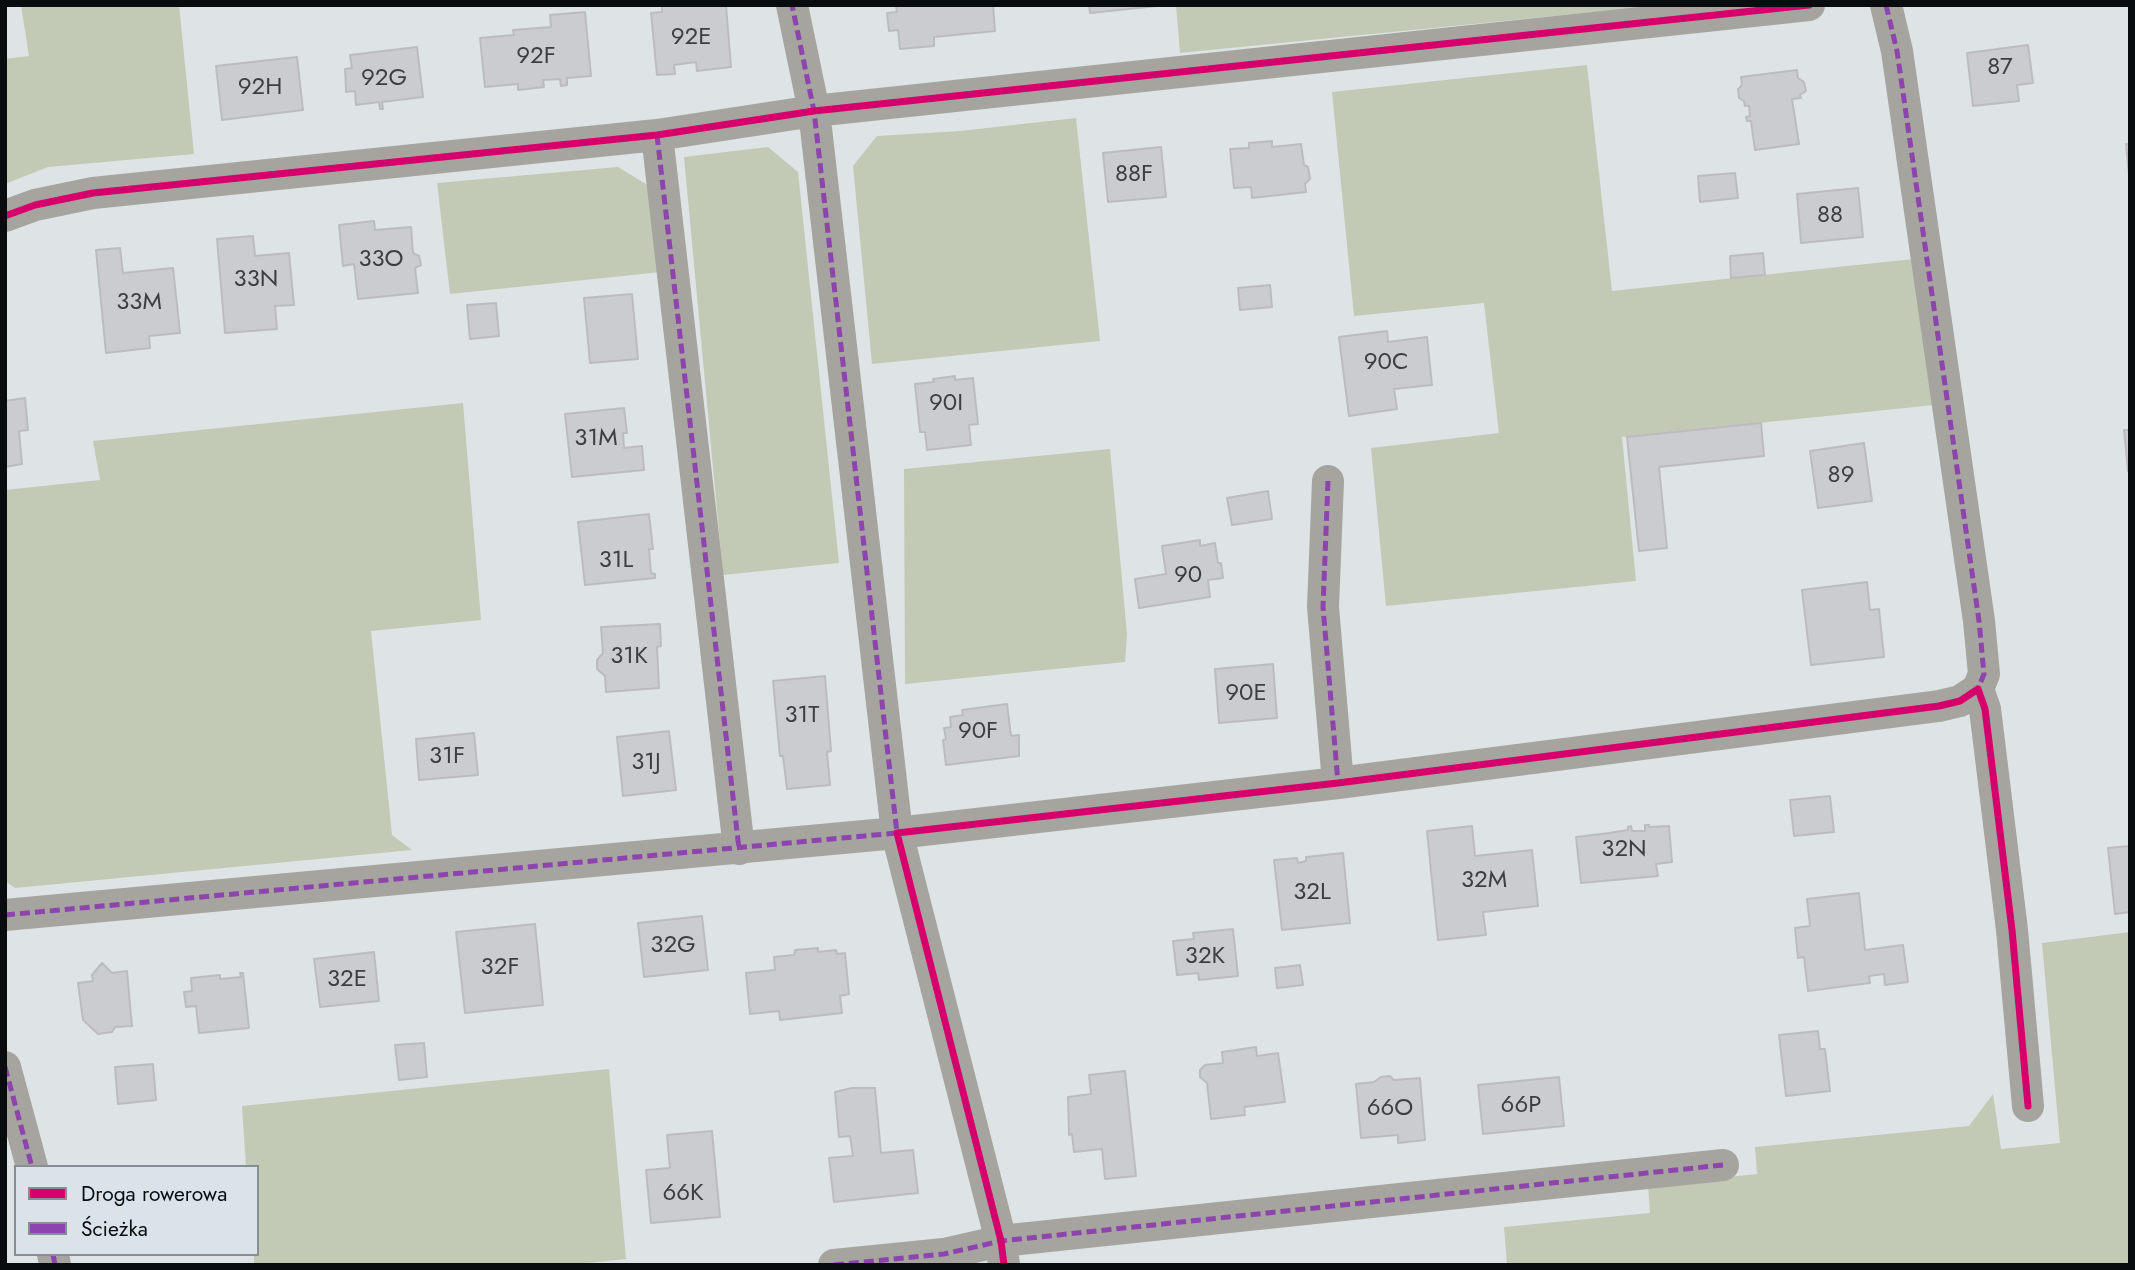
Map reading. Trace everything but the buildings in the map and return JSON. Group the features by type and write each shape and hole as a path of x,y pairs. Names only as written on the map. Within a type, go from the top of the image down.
{"street":[{"path":"792,5 814,111 897,833 1002,1253"},
{"path":"5,216 35,205 93,194 657,135 814,111 1809,5"},
{"path":"5,915 897,833 1338,783 1939,706 1960,701 1978,689 1984,674 1979,621 1899,65 1886,5"},
{"path":"657,135 739,849"},
{"path":"1328,481 1323,607 1338,783"},
{"path":"1978,689 1985,709 2012,930 2028,1106"},
{"path":"5,1067 31,1165"},
{"path":"834,1265 944,1254 1002,1253 1723,1166"}],"green space":[{"path":"21,5 179,5 194,154 48,167 5,184 5,59 29,56"},
{"path":"1176,5 1665,5 1180,53"},
{"path":"1587,65 1612,291 1913,259 1934,405 1622,437 1636,581 1386,606 1371,448 1499,433 1484,303 1354,316 1332,92"},
{"path":"1076,118 1100,341 872,364 853,166 877,136 960,131"},
{"path":"768,147 798,172 839,563 723,575 684,157"},
{"path":"618,167 649,186 661,272 450,294 437,183"},
{"path":"463,403 481,620 371,631 392,835 412,850 15,888 5,881 5,490 100,480 93,441"},
{"path":"1110,449 1127,634 1125,662 905,684 904,469"},
{"path":"2130,932 2130,1265 1507,1265 1504,1227 1650,1213 1648,1185 1757,1174 1755,1147 1969,1126 1993,1094 2001,1149 2060,1143 2042,943"},
{"path":"609,1069 626,1259 569,1265 254,1265 254,1256 259,1256 259,1165 246,1165 242,1106"}],"marked path":[{"path":"5,915 897,833 814,111 792,5"},
{"path":"1886,5 1897,51 1979,621 1984,674 1978,689"},
{"path":"657,135 739,849"},
{"path":"1328,481 1323,607 1338,783"},
{"path":"5,1067 31,1165"},
{"path":"834,1265 944,1254 1001,1241 1723,1165"},
{"path":"53,1256 55,1265"}],"cycle path":[{"path":"5,216 35,205 93,193 657,135 814,111 1809,5"},
{"path":"1004,1265 1001,1241 897,833 1338,783 1939,706 1960,701 1978,689 1985,709 2012,930 2028,1106"}]}
